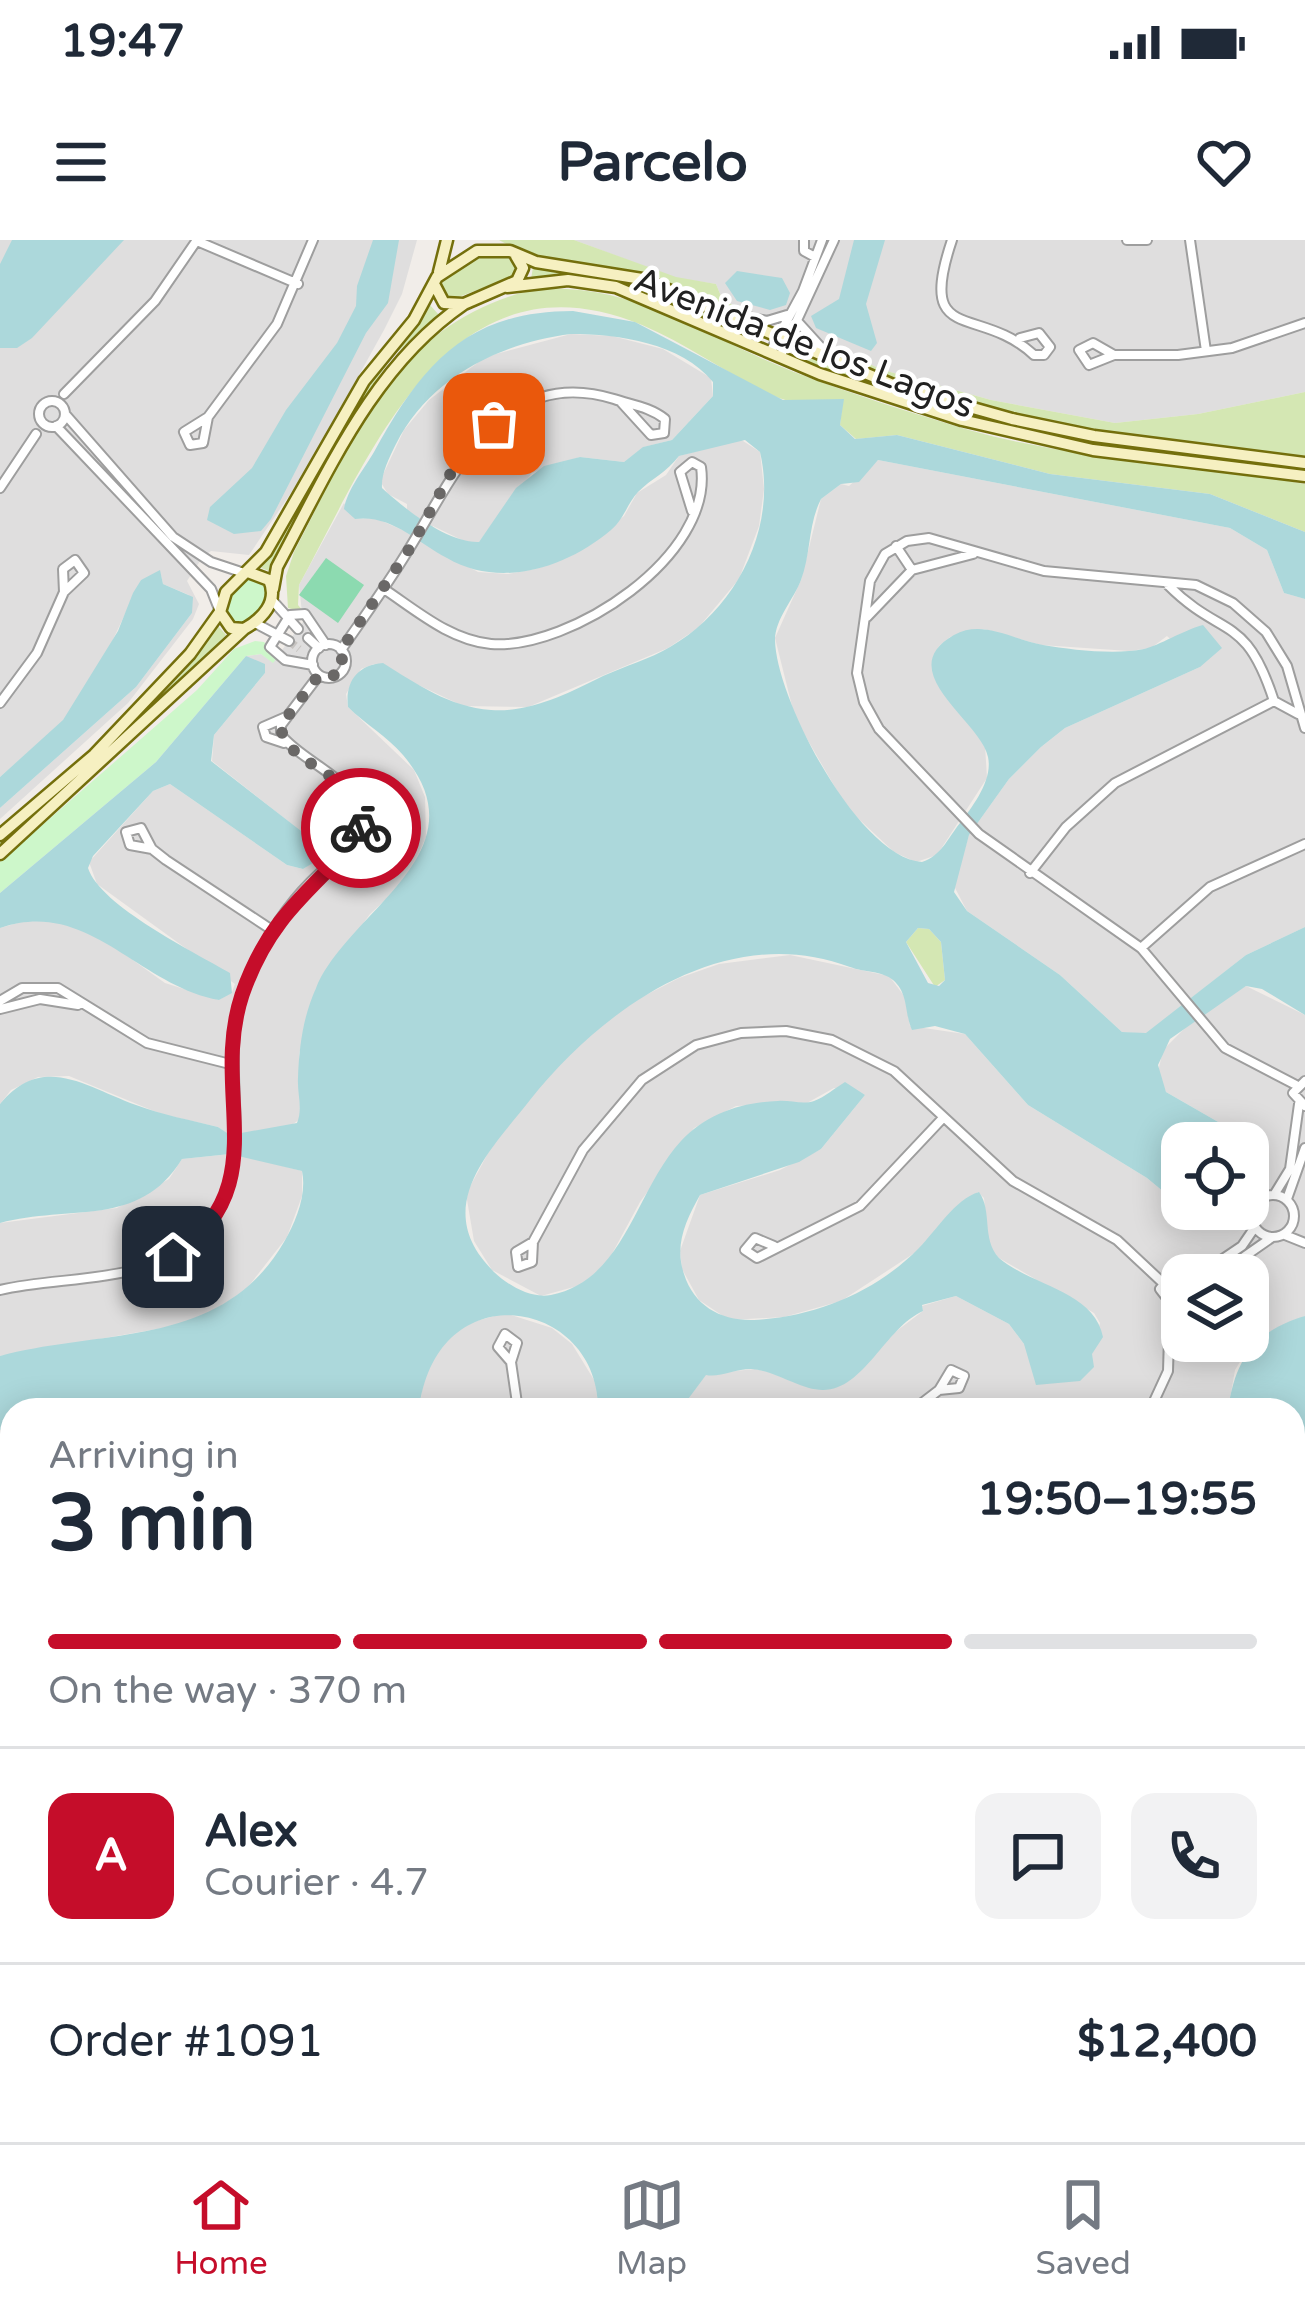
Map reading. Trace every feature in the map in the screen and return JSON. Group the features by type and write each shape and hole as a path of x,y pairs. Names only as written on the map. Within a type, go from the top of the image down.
{"street":[{"path":"0,488 36,434 48,402 64,394 155,301 197,240 298,284"},
{"path":"208,417 277,324 313,240"},
{"path":"0,836 125,723 182,664 226,592 248,573 307,488 364,381 414,320 436,281 447,240"},
{"path":"495,240 513,254 522,274 507,287"},
{"path":"804,240 804,250 815,257"},
{"path":"793,317 822,240"},
{"path":"775,355 834,240"},
{"path":"952,240 938,287 942,305 958,317 1020,338"},
{"path":"1127,240 1147,240"},
{"path":"1190,240 1206,352"},
{"path":"436,281 467,254 513,254"},
{"name":"Avenida de los Lagos","path":"513,254 619,273 898,387 1055,429 1305,463"},
{"name":"Avenida de los Lagos","path":"464,304 507,287 568,280 616,286 775,355 924,409 1049,442 1305,476"},
{"path":"436,281 444,303 464,304"},
{"path":"0,854 249,626 272,594 277,567 376,387 407,347 464,304"},
{"path":"722,312 767,321 793,317"},
{"path":"793,317 802,332 837,363"},
{"path":"1114,355 1206,352 1305,323"},
{"path":"36,434 54,426 64,410 64,394"},
{"path":"341,650 412,545 468,448 509,414 565,396 620,401 662,415 668,424 664,433 651,435 620,401"},
{"path":"48,402 64,410 173,537 211,562 262,575 285,619 298,629"},
{"path":"40,415 211,589 231,628 249,626 289,641"},
{"path":"384,589 461,638 513,643 572,622 639,586 672,554 692,511 702,473 692,462 680,472 692,511"},
{"path":"1274,1195 1294,1157 1302,1105 1293,1097 1300,1083 1241,1060 1200,1023 1141,948 979,834 870,716 857,673 873,573 896,546 929,538 1044,571 1196,585 1250,617 1275,644 1305,728"},
{"path":"896,546 912,570"},
{"path":"865,621 890,588 912,570 974,554"},
{"path":"1167,584 1185,602 1238,632 1258,654 1274,701"},
{"path":"0,704 37,653 64,592"},
{"path":"312,662 278,656 270,647 275,634 285,619 304,614 322,646"},
{"path":"1238,632 1250,617"},
{"path":"308,638 341,650"},
{"path":"312,662 322,646"},
{"path":"299,649 319,675"},
{"path":"288,744 280,730 287,717 319,675 340,674 345,665 341,650"},
{"path":"1271,684 1292,681"},
{"path":"1030,873 1066,826 1115,783 1274,701 1292,702"},
{"path":"0,1289 135,1269 173,1257 220,1209 237,1161 230,1064 242,996 272,930 305,888 356,842 362,826 355,798 288,744 266,737 267,721 287,717"},
{"path":"1141,948 1210,887 1305,844"},
{"path":"152,849 272,930"},
{"path":"0,1005 40,999 80,1005 147,1042 230,1064"},
{"path":"533,1242 583,1150 626,1095 677,1055 719,1038 786,1031 832,1040 894,1071 1013,1181 1117,1240 1161,1281"},
{"path":"774,1246 814,1233 860,1206 942,1119"},
{"path":"1305,1148 1287,1199 1294,1219 1305,1228"},
{"path":"1269,1197 1287,1199"},
{"path":"1250,1254 1294,1219"},
{"path":"1230,1254 1253,1230"},
{"path":"1263,1230 1305,1243"},
{"path":"512,1362 516,1398"},
{"path":"1156,1398 1169,1362"},
{"path":"929,1398 939,1390"}],"shaded area":[{"path":"0,240 417,240 402,294 384,330 305,472 249,555 211,551 202,558 187,581 199,604 193,619 128,703 0,819 0,808 136,687 192,613 189,595 163,584 161,575 141,580 109,648 63,721 0,777"},
{"path":"574,240 1305,240 1305,392 1198,414 1115,423 991,400 883,370 723,301 716,284 676,278"},
{"path":"571,334 612,336 663,349 711,378 713,396 672,440 644,447 624,462 580,457 532,473 479,542 466,542 433,526 423,542 478,572 535,569 582,549 624,516 637,493 666,475 679,456 740,439 760,452 764,489 759,526 739,579 698,628 668,648 528,707 463,706 374,664 361,669 346,694 348,707 414,770 425,797 426,837 408,879 370,914 316,988 299,1054 300,1119 248,1157 302,1171 302,1196 287,1237 244,1292 192,1323 0,1356 0,1223 117,1208 169,1179 182,1159 230,1154 229,1135 218,1127 161,1114 69,1076 38,1077 11,1090 0,1104 0,928 32,919 64,921 95,933 165,983 219,1000 232,992 235,984 97,884 89,862 153,791 170,784 287,865 303,869 312,863 313,841 212,761 214,735 265,673 246,656 261,654 273,662 303,622 299,585 344,503 355,519 375,518 407,532 407,504 388,494 380,481 404,430 429,400 485,357"},
{"path":"878,460 1230,528 1267,550 1284,593 1305,599 1305,927 1246,955 1146,1034 1122,1032 1060,975 967,911 954,886 969,835 1009,779 1041,747 1065,728 1200,667 1167,636 1151,648 1129,651 1041,645 984,629 950,637 939,646 933,663 985,745 987,778 937,855 916,862 894,852 847,808 795,718 775,638 801,580 821,499 841,484 849,486"},
{"path":"790,955 889,976 905,997 910,1026 965,1034 1028,1105 1161,1190 1161,1230 1269,1230 1269,1122 1218,1122 1166,1092 1158,1072 1163,1050 1202,1011 1246,986 1305,1015 1305,1316 1269,1335 1269,1254 1161,1254 1161,1362 1240,1362 1230,1398 689,1398 706,1374 755,1369 788,1376 871,1359 874,1348 923,1311 922,1306 956,1296 1009,1324 1024,1344 1092,1353 1100,1323 1094,1313 999,1258 989,1247 984,1198 978,1192 916,1252 841,1301 784,1317 729,1320 699,1300 682,1269 680,1251 700,1195 780,1170 821,1149 865,1095 834,1088 807,1103 736,1106 694,1128 640,1202 607,1263 581,1285 541,1296 492,1270 474,1241 466,1194 500,1131 558,1063 617,1010 679,978 719,964"},
{"path":"505,1313 552,1328 572,1344 596,1383 597,1398 421,1398 425,1372 442,1343 469,1323"}],"green space":[{"path":"499,240 574,240 676,277 716,284 723,301 762,317 623,271 525,254"},
{"path":"505,255 516,266 512,277 448,301 439,292 456,267"},
{"path":"533,267 626,280 771,341 610,282 531,279"},
{"path":"536,289 573,289 639,303 794,372 969,430 1053,449 1305,484 1305,532 1210,494 1050,474 897,435 856,439 840,425 842,406 779,398 642,325 575,308 517,313 468,338 425,376 388,424 299,585 298,605 304,612 288,608 286,576 294,552 360,426 385,389 447,328 488,305"},
{"path":"430,305 439,315 392,357 269,571 261,568 369,383"},
{"path":"814,340 883,370 991,400 1115,423 1198,414 1305,392 1305,459 1044,423 878,376"},
{"path":"791,350 921,399 1021,428 1284,465 1305,469 1305,474 1099,448 1011,430 827,373"},
{"path":"326,558 364,585 338,623 299,595"},
{"path":"251,577 265,583 265,602 246,624 234,625 224,614 229,596"},
{"path":"218,626 226,635 161,704 0,849 0,842 106,749"},
{"path":"264,642 277,658 273,663 261,654 246,656 156,762 0,893 0,862 197,690 234,649"},
{"path":"918,928 929,929 941,942 945,980 935,987 906,942"}],"water":[{"path":"12,240 124,240 32,338 17,348 0,348 0,264"},
{"path":"373,240 399,240 388,303 366,333 271,519 261,531 234,534 207,520 210,507 252,468 286,410 337,343 356,306 357,286"},
{"path":"854,240 885,240 866,304 877,343 871,351 816,328 811,316 839,299"},
{"path":"737,271 782,278 790,293 786,305 770,310 737,301 725,283"},
{"path":"573,311 635,322 783,400 844,399 840,425 855,439 897,435 1050,474 1210,494 1305,532 1305,599 1284,593 1267,550 1230,528 878,460 859,482 841,484 821,499 801,580 776,632 779,666 790,699 825,772 873,834 898,854 922,862 939,851 971,809 989,766 982,743 935,680 931,664 937,649 954,635 976,629 1055,647 1133,651 1203,625 1222,648 1200,667 1065,728 1041,747 1009,779 969,835 954,892 967,911 1060,975 1122,1032 1146,1033 1246,955 1305,927 1305,1015 1262,989 1246,986 1170,1039 1158,1065 1166,1092 1218,1122 1161,1122 1161,1190 1028,1105 965,1034 935,1026 912,1030 902,991 889,977 804,955 758,955 714,964 671,981 593,1034 498,1139 466,1203 475,1248 494,1272 527,1293 551,1295 576,1286 613,1253 665,1161 691,1132 738,1107 810,1102 845,1082 865,1095 821,1149 799,1162 700,1195 686,1223 680,1253 695,1295 710,1309 742,1320 822,1308 902,1264 954,1208 979,1192 990,1242 999,1258 1075,1299 1097,1322 1103,1337 1092,1354 1094,1367 1080,1381 1036,1385 1024,1344 1009,1324 956,1296 922,1305 923,1311 909,1319 851,1380 823,1390 745,1369 706,1375 689,1398 596,1398 592,1372 573,1343 547,1324 516,1316 484,1319 454,1335 432,1365 422,1398 0,1398 0,1356 158,1329 194,1318 228,1301 258,1276 293,1226 302,1198 302,1171 230,1154 182,1159 165,1181 124,1205 0,1223 0,1104 32,1080 65,1078 146,1109 218,1127 230,1135 297,1123 301,1044 316,988 332,960 403,879 420,851 429,822 424,790 403,755 348,707 355,676 383,663 461,704 491,710 535,705 654,655 694,631 732,589 746,564 757,537 764,481 760,452 745,440 679,456 638,492 611,530 574,555 532,570 510,573 467,567 392,525 355,519 344,509 352,487 410,393 451,349 476,333 536,313","holes":["571,334 629,339 684,358 713,382 713,396 672,440 643,447 624,462 580,457 544,466 516,488 479,542 440,531 382,488 388,460 410,420 470,367 518,346","918,928 929,929 941,942 945,980 939,986 928,983 906,942"]},
{"path":"160,570 163,584 193,597 192,613 136,687 0,808 0,777 63,720 118,631 141,580"},
{"path":"246,656 265,664 265,673 214,735 211,761 314,841 313,863 303,869 287,865 170,784 153,791 93,856 88,868 96,883 129,913 230,973 232,993 219,1000 190,991 86,933 60,924 31,922 0,928 0,893 156,762"},
{"path":"1305,1316 1305,1398 1231,1398 1242,1362 1269,1362 1272,1330"}],"tunnel":[{"path":"289,641 299,649"}],"way so far":[{"path":"361,828 355,798 288,744 281,725 319,675 329,678 343,670 341,650 412,545 458,460 494,424"}],"route":[{"path":"173,1257 212,1222 234,1177 232,1045 242,996 262,948 287,909 356,842 361,828"}]}
